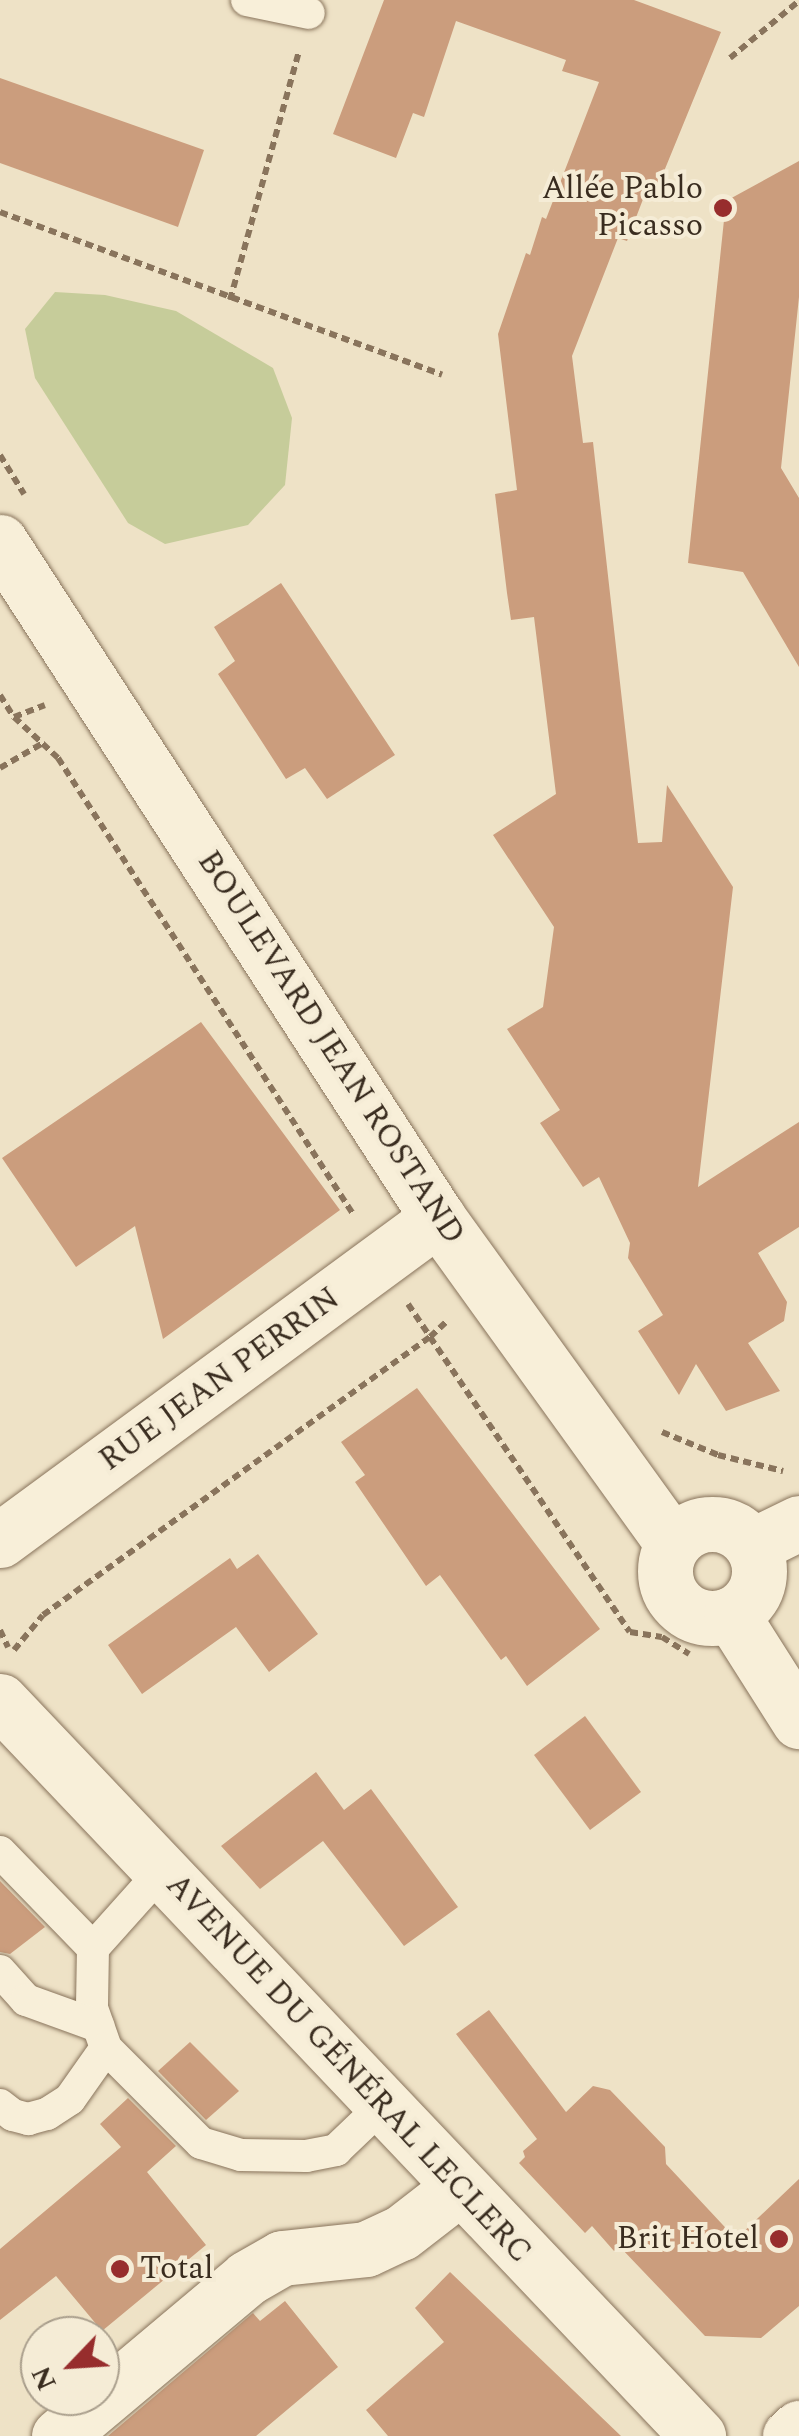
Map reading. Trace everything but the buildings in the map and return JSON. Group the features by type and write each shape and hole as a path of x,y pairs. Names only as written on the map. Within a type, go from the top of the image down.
{"street":[{"name":"BOULEVARD JEAN ROSTAND","path":"0,542 438,1218 673,1544"},
{"name":"RUE JEAN PERRIN","path":"0,1540 438,1218"},
{"path":"712,1524 776,1535 754,1592 731,1614 701,1617 676,1602 664,1573 673,1544 684,1534 712,1524"},
{"path":"731,1614 799,1721"},
{"name":"AVENUE DU GÉNÉRAL LECLERC","path":"0,1701 698,2436"},
{"path":"59,2436 247,2278 282,2258 366,2249 401,2233 459,2188"},
{"path":"790,2436 799,2428"}],"lane":[{"path":"247,0 309,13"},
{"path":"0,1852 93,1948"},
{"path":"0,2105 13,2115 28,2119 47,2114 70,2099 102,2037 92,2008 93,1948 161,1872"},
{"path":"0,1972 26,2000 102,2037 200,2143 241,2154 306,2156 336,2150 382,2106"}],"path":[{"path":"730,58 799,0"},
{"path":"230,300 309,13"},
{"path":"0,212 442,375"},
{"path":"0,696 14,717 58,758 352,1208 354,1222"},
{"path":"14,717 54,702"},
{"path":"0,768 43,743"},
{"path":"399,1290 630,1632 662,1637 700,1666"},
{"path":"0,1630 12,1654 43,1615 430,1337 456,1314"},
{"path":"652,1424 666,1435 718,1456 784,1471"}],"green space":[{"path":"55,292 105,295 176,311 273,368 292,418 285,485 248,525 165,544 128,523 35,378 25,329"}],"place":[{"name":"Allée Pablo Picasso","path":"723,208"},
{"name":"Brit Hotel","path":"779,2239"},
{"name":"Total","path":"120,2269"}]}
